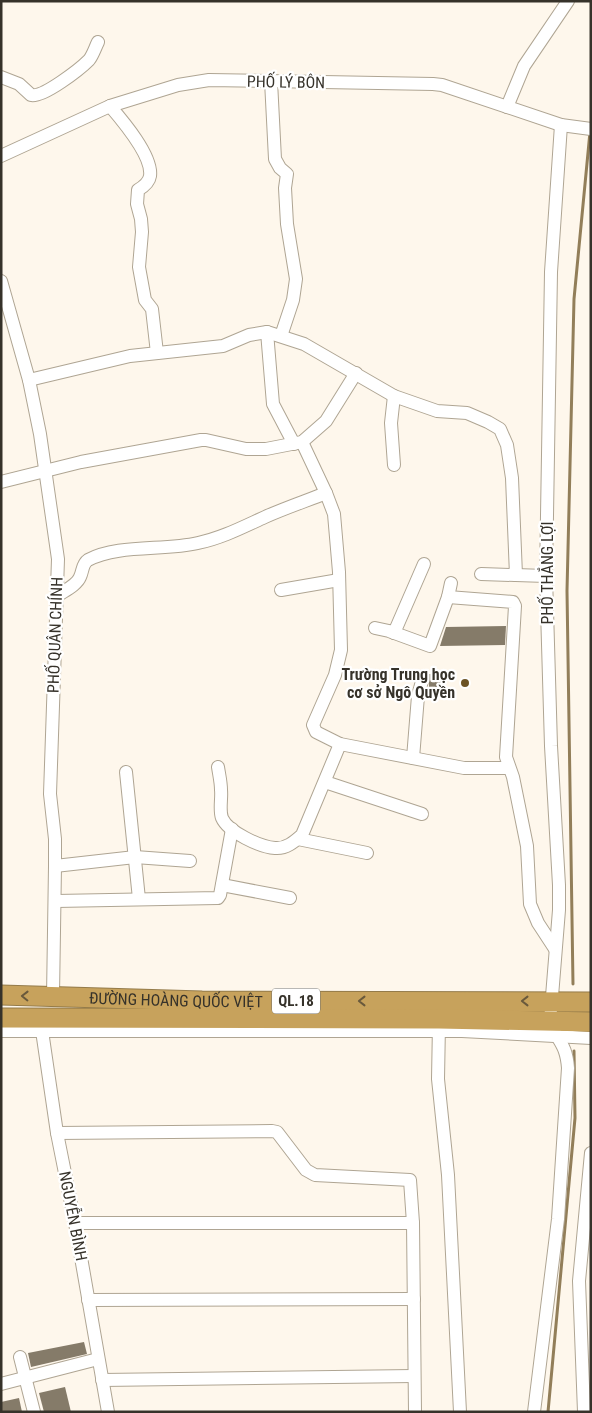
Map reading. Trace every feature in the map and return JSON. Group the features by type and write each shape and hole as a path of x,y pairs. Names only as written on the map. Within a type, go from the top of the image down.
{"highway":[{"name":"ĐƯỜNG HOÀNG QUỐC VIỆT","path":"1,995 202,1001 591,1002"},
{"name":"ĐƯỜNG HOÀNG QUỐC VIỆT","path":"1,1018 41,1025 439,1025 554,1029 591,1022"}],"street":[{"path":"507,107 524,66 568,1"},
{"path":"1,77 19,84 31,95 40,94 90,59 98,42"},
{"name":"PHỐ LÝ BÔN","path":"1,156 110,106 196,81 442,85 561,125 585,128"},
{"path":"271,81 275,159 280,168 287,174 285,188 287,224 296,279 281,336"},
{"path":"110,106 129,129 144,153 149,168 150,176 148,182 138,190 137,204 142,232 140,267 145,300 152,309 158,353"},
{"name":"PHỐ THẮNG LỢI","path":"554,1029 551,1001 559,885 551,746 546,576 551,272 561,125"},
{"name":"PHỐ QUÂN CHÍNH","path":"1,281 29,380 46,472 58,559 50,794 55,839 56,901 53,996"},
{"path":"268,332 273,404 298,443 326,493 334,514 339,580 341,650 335,675 312,725 316,732 340,744 464,768 509,768"},
{"path":"29,380 130,356 223,346 249,335 268,332 304,344 394,396 437,411 468,413 500,429 507,445 512,478 516,575"},
{"path":"1,482 81,462 201,440 246,449 266,449 298,443 326,421 356,373"},
{"path":"394,396 391,423 394,465"},
{"path":"57,596 77,581 84,564 89,560 129,549 171,548 199,543 246,527 265,517 326,493"},
{"path":"394,633 424,564"},
{"path":"481,574 546,576"},
{"path":"281,590 339,580"},
{"path":"374,628 430,646 448,597 451,583"},
{"path":"448,597 512,602 515,606 506,757 513,777 527,846 530,904 538,923 555,949"},
{"path":"413,758 418,696 422,681"},
{"path":"218,767 222,791 221,817 232,829 259,844 275,848 292,844 302,836 340,744"},
{"path":"126,772 139,899"},
{"path":"325,782 422,814"},
{"path":"56,901 218,898 232,829"},
{"path":"298,839 367,852"},
{"path":"55,866 135,858 190,861"},
{"path":"222,885 290,898"},
{"path":"1,1031 41,1025"},
{"name":"NGUYỄN BÌNH","path":"41,1025 57,1133 75,1223 108,1412"},
{"path":"439,1025 438,1079 448,1175 459,1362 460,1412"},
{"path":"554,1029 591,1038"},
{"path":"534,1412 558,1218 567,1085 567,1054 554,1029"},
{"path":"57,1133 272,1131 278,1132 306,1170 315,1175 410,1180 413,1223 415,1412"},
{"path":"584,1412 579,1281 590,1160"},
{"path":"75,1223 413,1223"},
{"path":"88,1300 414,1299"},
{"path":"20,1357 34,1412"},
{"path":"1,1384 98,1360"},
{"path":"102,1380 414,1376"}],"building":[{"path":"506,626 505,645 440,646 446,627"},
{"path":"429,674 441,674 441,693 429,693"},
{"path":"84,1342 87,1354 31,1367 28,1353"},
{"path":"65,1387 71,1412 44,1412 39,1393"},
{"path":"19,1398 22,1412 1,1412 1,1402"}],"waterway":[{"path":"573,984 567,591 574,299 590,132"},
{"path":"548,1412 575,1118 574,1051"}],"place":[{"name":"Trường Trung học cơ sở Ngô Quyền","path":"465,683"}]}
